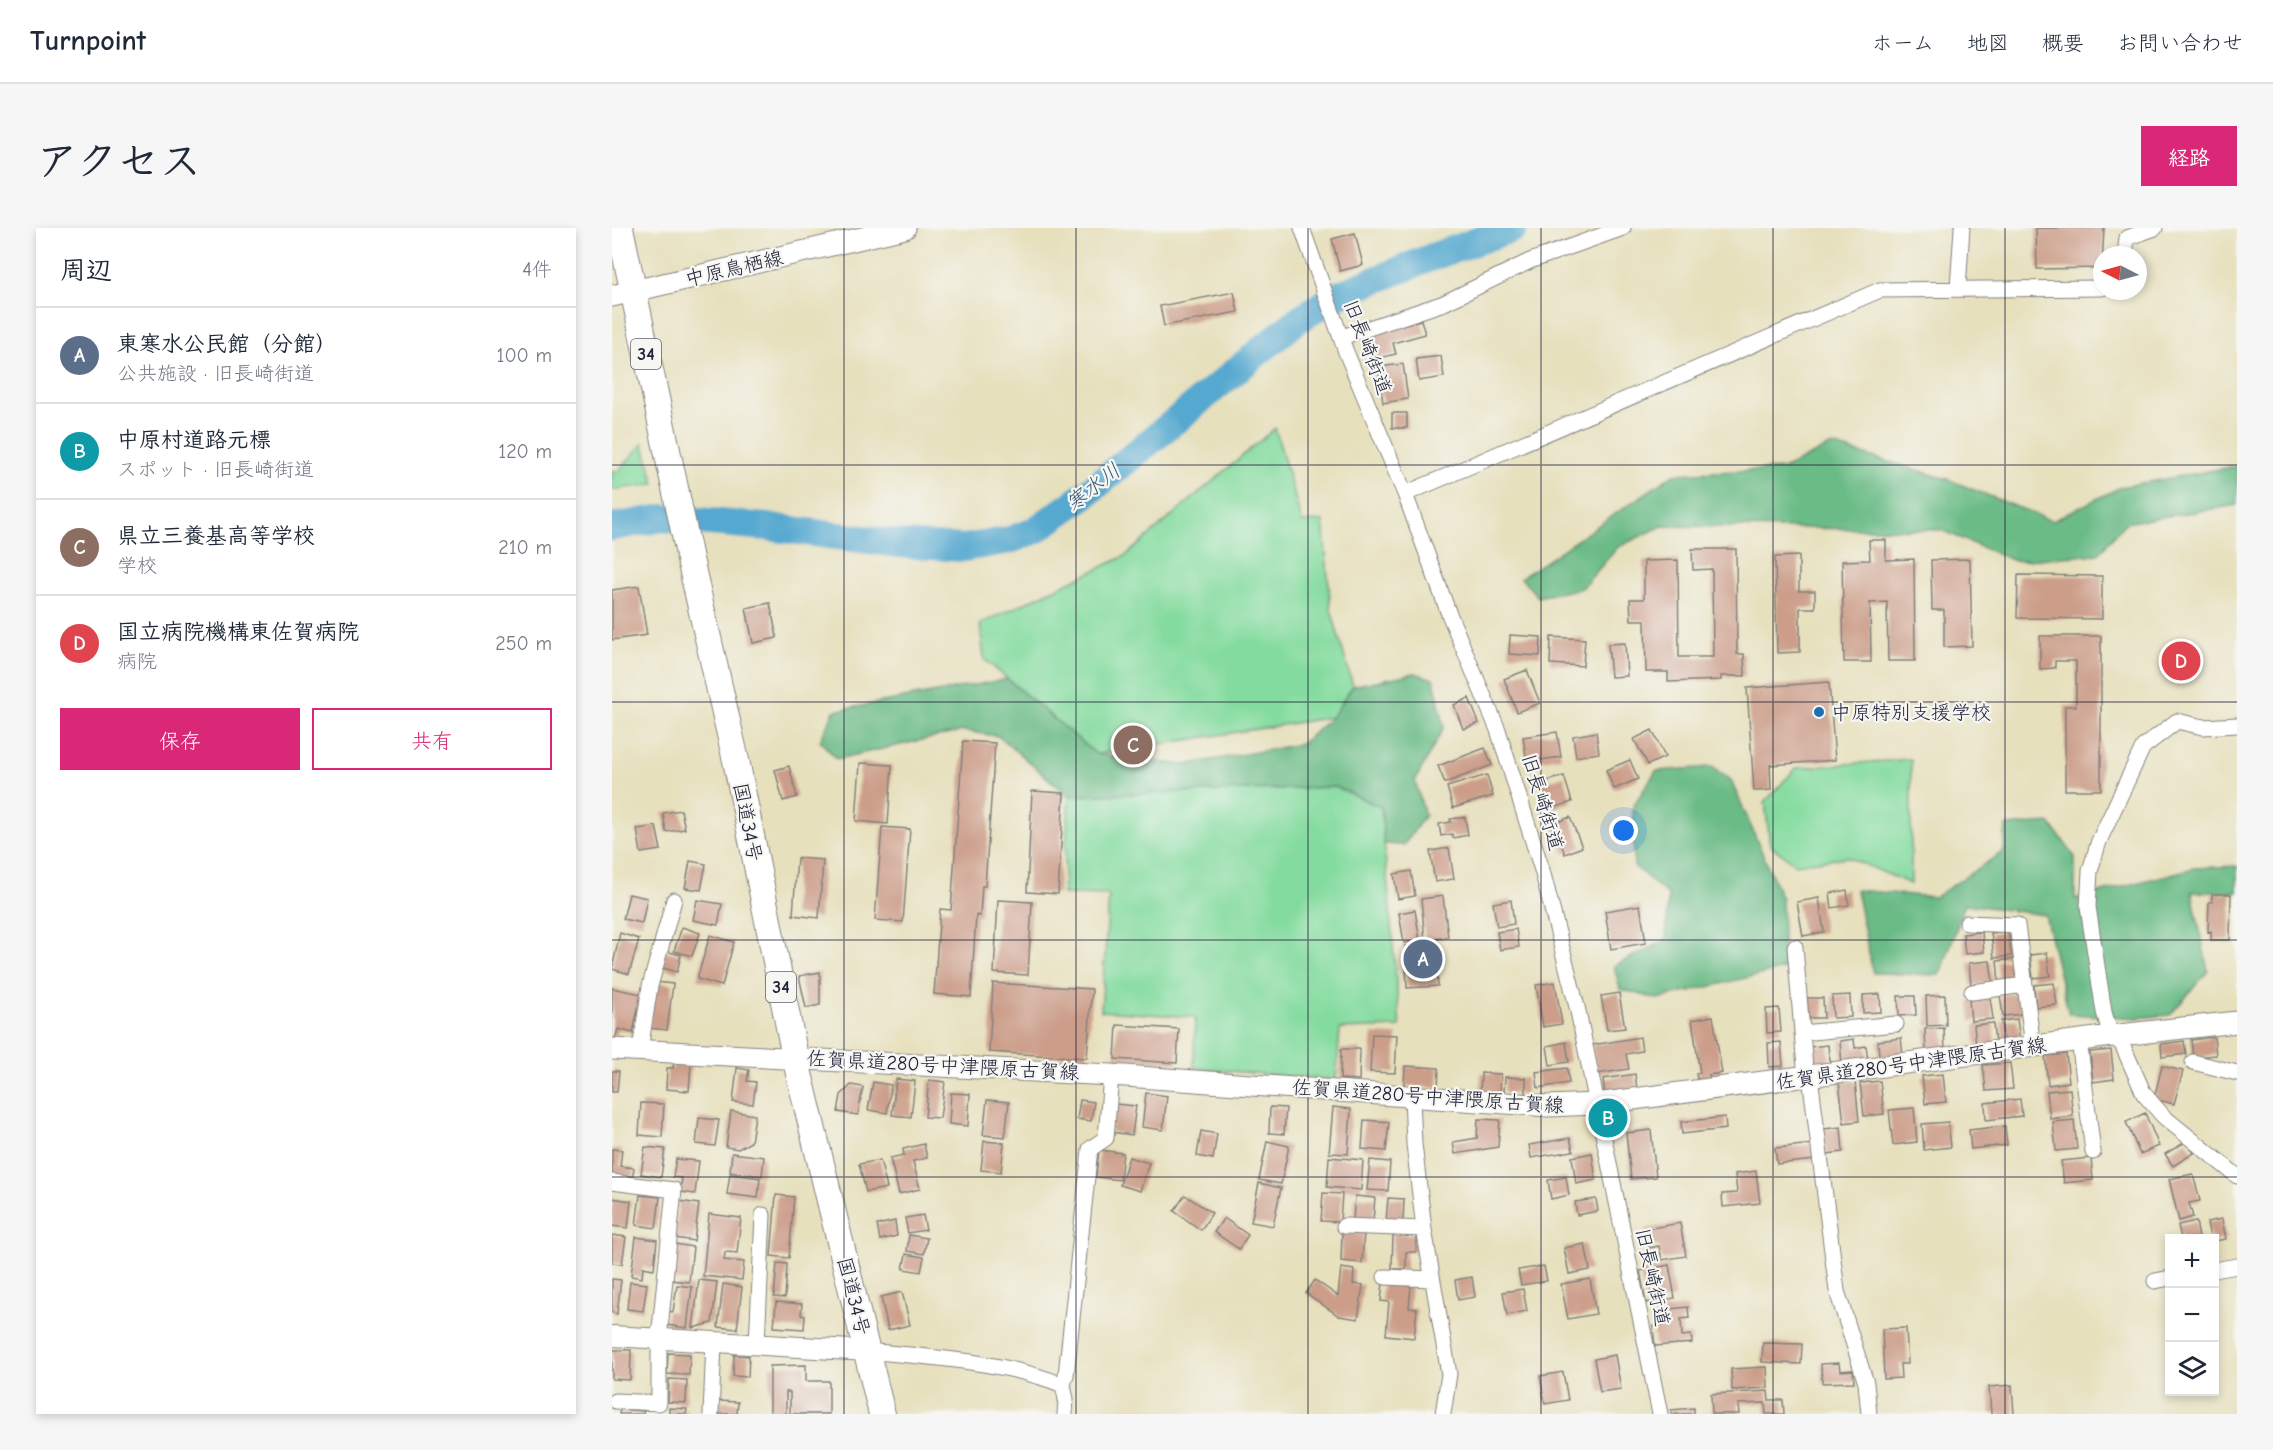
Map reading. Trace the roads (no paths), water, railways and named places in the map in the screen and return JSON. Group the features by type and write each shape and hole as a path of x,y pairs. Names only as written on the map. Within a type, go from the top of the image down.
{"highway":[{"name":"国道34号","path":"620,228 622,294 673,480 737,765 795,1057 882,1414"}],"main road":[{"name":"中原鳥栖線","path":"622,294 905,228"},
{"name":"佐賀県道280号中津隈原古賀線","path":"612,1049 1111,1075 1548,1106 1596,1104 2079,1040 2237,1022"}],"street":[{"name":"旧長崎街道","path":"1303,228 1319,280 1346,352 1405,494 1449,614 1498,730 1514,776 1542,870 1578,1011 1660,1414"},
{"path":"1342,337 1444,303 1530,261 1623,228"},
{"path":"1958,288 1962,228"},
{"path":"2126,246 2127,238 2155,228"},
{"path":"1405,494 1880,290 2093,288"},
{"path":"2237,725 2203,727 2176,721 2143,747 2099,841 2090,871 2088,908 2104,1012 2111,1036 2122,1044 2144,1094 2164,1117 2237,1176"},
{"path":"640,1050 650,986 674,900"},
{"path":"1967,923 2017,925 2033,1046"},
{"path":"1795,947 1805,1068 1810,1076 1837,1291 1866,1383 1869,1414"},
{"path":"1972,992 2025,986"},
{"path":"1802,1034 1896,1024"},
{"path":"2079,1040 2094,1152"},
{"path":"2193,1062 2237,1073"},
{"path":"1065,1414 1066,1399 1063,1385 1066,1376 1090,1149 1107,1138 1111,1075"},
{"path":"1412,1096 1414,1144 1424,1229 1449,1374 1443,1414"},
{"path":"612,1182 674,1190 659,1339 659,1403 615,1401"},
{"path":"757,1344 763,1215"},
{"path":"1344,1226 1424,1229"},
{"path":"2219,1269 2237,1266"},
{"path":"1385,1277 1432,1279"},
{"path":"612,1336 868,1351 972,1363 1040,1376 1063,1385"},
{"path":"711,1414 714,1342"}],"waterway":[{"name":"寒水川","path":"612,527 663,518 768,527 900,544 964,548 1010,540 1034,531 1085,495 1299,319 1338,295 1432,257 1514,228"}],"place":[{"name":"国立病院機構東佐賀病院","path":"2181,661"},
{"name":"中原特別支援学校","path":"1819,712"},
{"name":"県立三養基高等学校","path":"1133,745"},
{"name":"東寒水公民館（分館）","path":"1423,959"},
{"name":"中原村道路元標","path":"1608,1118"}]}
